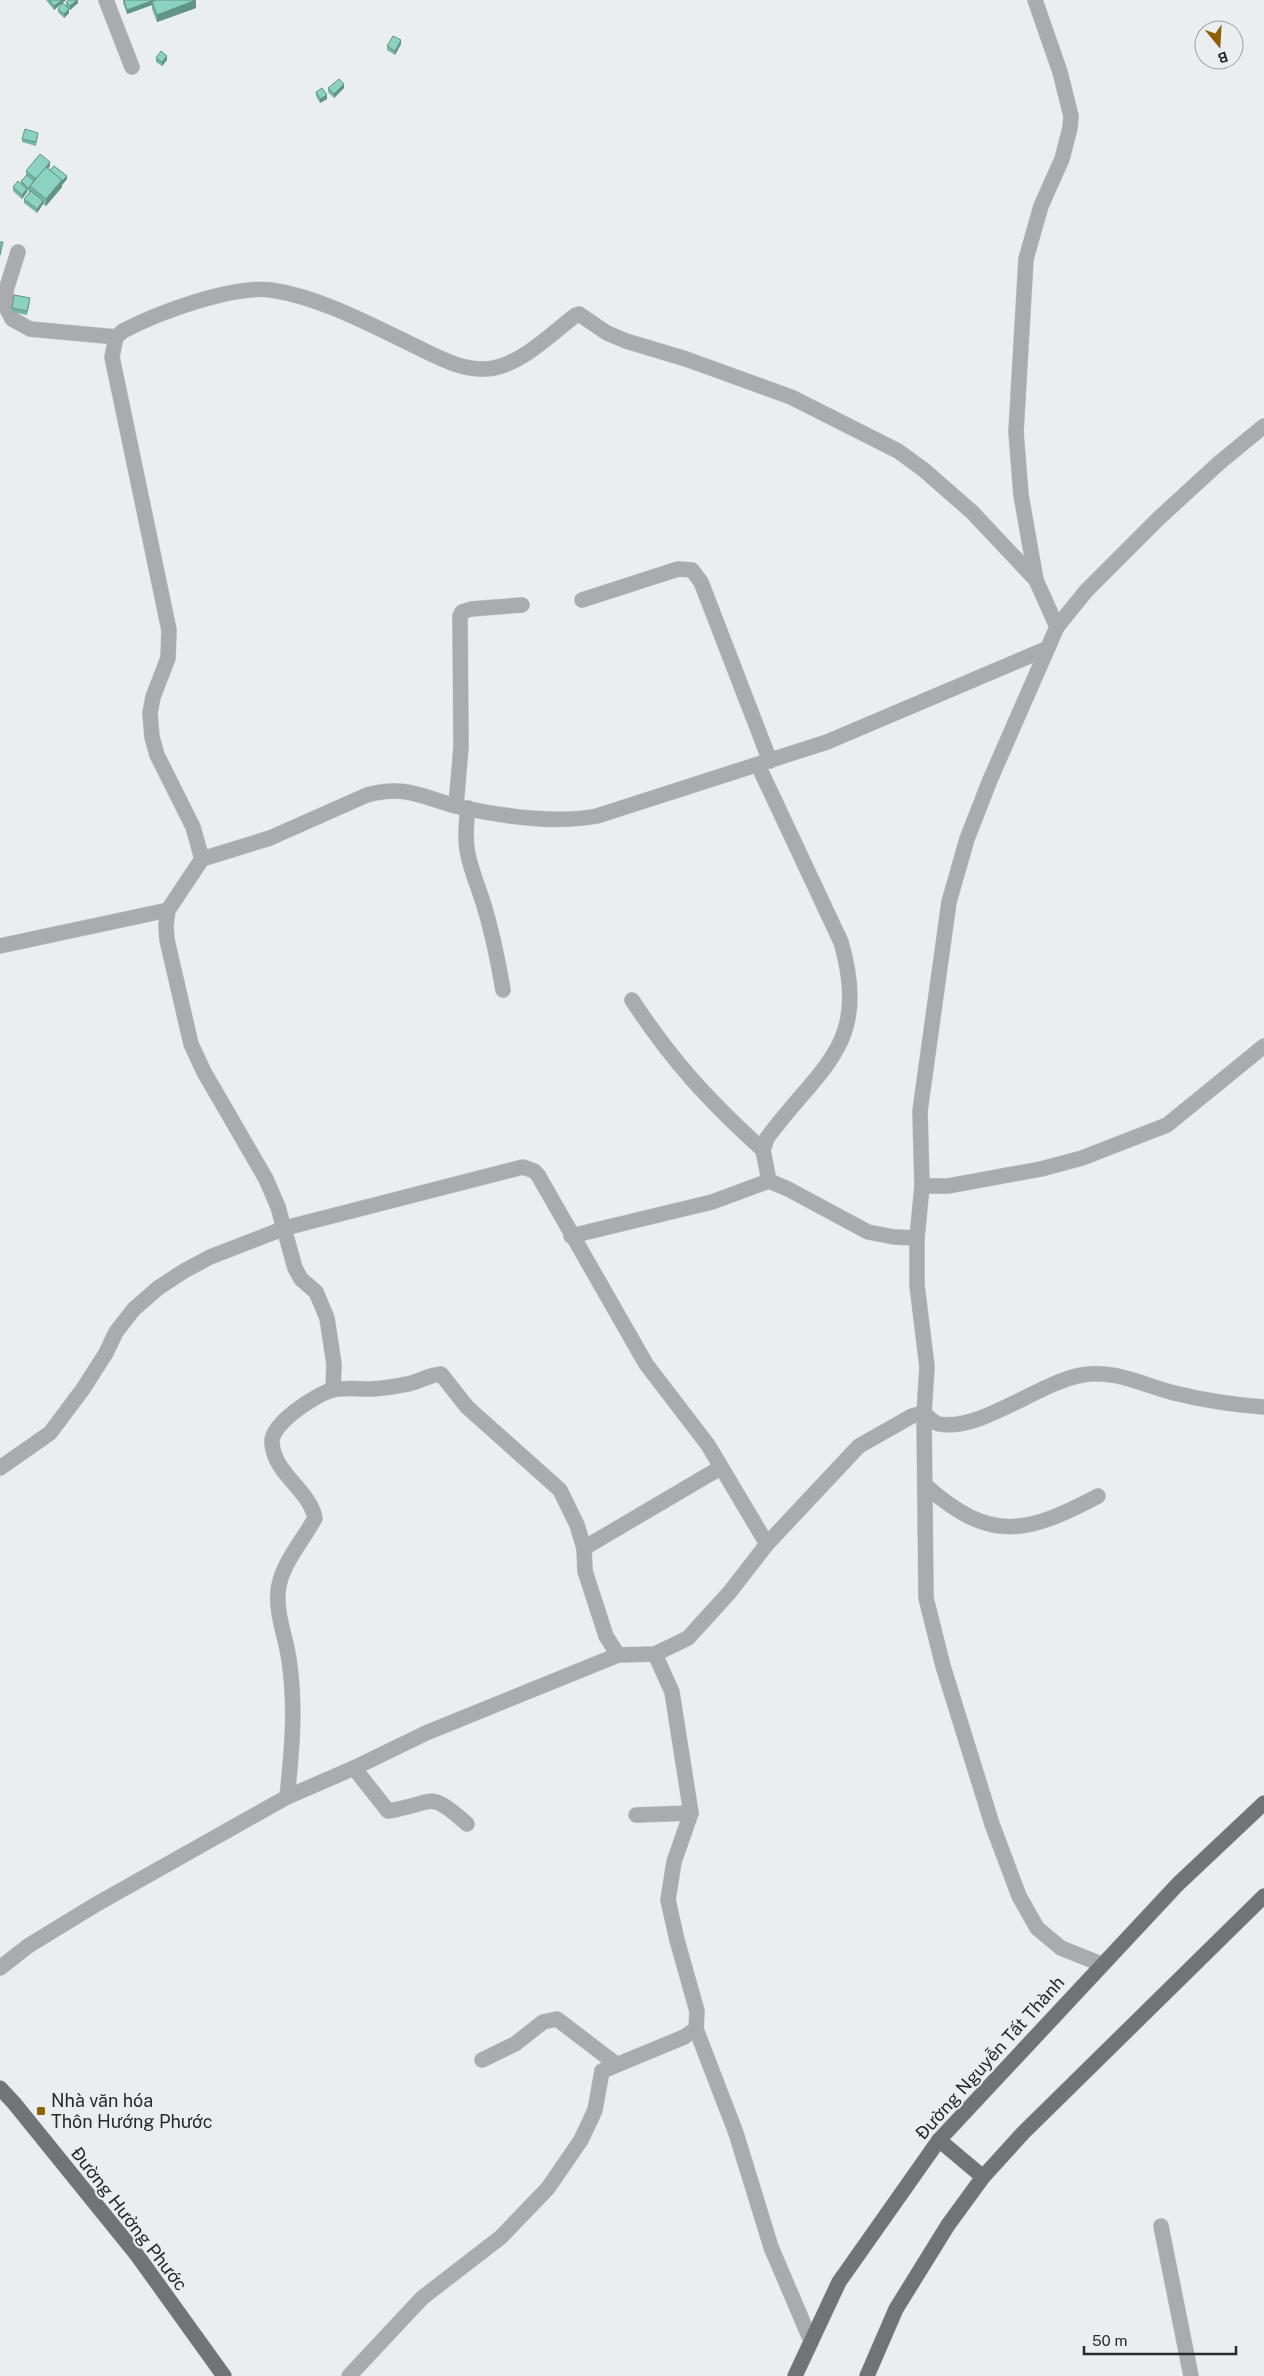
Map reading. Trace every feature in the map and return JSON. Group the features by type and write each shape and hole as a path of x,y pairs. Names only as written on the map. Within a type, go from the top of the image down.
{"main road":[{"name":"Đường Nguyễn Tất Thành","path":"795,2376 839,2282 938,2140 1178,1884 1264,1803"},
{"path":"866,2376 896,2310 948,2225 983,2177 1023,2133 1264,1896"},
{"name":"Đường Hưởng Phước","path":"0,2088 137,2255 224,2376"},
{"path":"938,2140 983,2177"}],"street":[{"path":"106,0 132,67"},
{"path":"1035,0 1063,80 1070,116 1070,128 1062,159 1041,206 1026,259 1016,432 1020,496 1036,580 1057,627"},
{"path":"18,252 6,290 7,309 12,319 30,328 116,337 133,326 198,302 241,291 270,290 307,298 437,357 457,365 482,370 510,362 580,314 608,333 626,341 711,367 791,397 898,451 924,470 960,501 1036,580"},
{"path":"116,337 112,356 169,630 168,658 153,696 150,713 152,737 157,755 193,827 202,860"},
{"path":"1101,1964 1061,1948 1037,1928 1019,1896 992,1824 943,1666 926,1598 924,1413 927,1367 917,1285 917,1238 922,1186 920,1111 949,902 970,831 1057,627 1086,591 1158,519 1219,463 1264,426"},
{"path":"582,600 678,569 692,570 701,582 764,763 840,942 848,968 849,1018 842,1041 829,1064 767,1138 763,1150 769,1182"},
{"path":"503,990 495,945 466,853 462,807 460,616 462,612 471,609 522,605"},
{"path":"333,1390 334,1364 327,1318 316,1292 301,1279 295,1268 285,1228 266,1179 204,1072 191,1044 167,940 166,925 168,910 202,860 270,838 367,795 383,790 414,792 462,807 544,819 579,819 597,816 764,763 875,723 1046,649"},
{"path":"0,946 168,910"},
{"path":"632,1000 654,1033 688,1077 709,1100 763,1150"},
{"path":"922,1186 948,1186 1041,1170 1082,1158 1167,1125 1264,1046"},
{"path":"0,1468 50,1433 102,1360 116,1332 134,1309 184,1271 210,1257 285,1228 523,1168 534,1171 538,1175 646,1364 695,1427 767,1544"},
{"path":"572,1236 712,1202 769,1182 788,1189 868,1232 894,1237 917,1238"},
{"path":"287,1797 293,1744 293,1695 289,1658 279,1615 278,1592 282,1574 315,1518 313,1506 288,1476 275,1456 271,1441 278,1427 304,1404 333,1390 374,1389 411,1383 432,1375 441,1374 467,1407 560,1490 577,1525 584,1548 585,1571 606,1636 618,1655"},
{"path":"924,1413 938,1424 955,1424 980,1418 1080,1375 1101,1374 1131,1378 1174,1393 1232,1404 1264,1407"},
{"path":"0,1968 28,1946 95,1905 287,1797 354,1768 426,1733 618,1655 655,1654 688,1638 729,1593 767,1544 859,1446 912,1416 924,1413"},
{"path":"584,1548 720,1468"},
{"path":"926,1486 944,1502 973,1520 1000,1527 1026,1526 1062,1515 1098,1496"},
{"path":"655,1654 672,1692 691,1813 674,1862 668,1900 697,2011 696,2029 736,2133 771,2247 812,2341"},
{"path":"354,1768 388,1811 430,1800 442,1803 467,1824"},
{"path":"636,1815 691,1813"},
{"path":"482,2060 515,2044 543,2022 557,2019 616,2064"},
{"path":"350,2376 422,2298 501,2237 548,2188 581,2140 595,2110 602,2072 616,2064 684,2037 696,2029"},
{"path":"1161,2226 1191,2376"}],"building":[{"path":"49,0 62,0 54,6"},
{"path":"77,0 70,6 66,2"},
{"path":"124,0 154,0 127,10"},
{"path":"156,0 196,0 157,15 152,2"},
{"path":"63,3 69,9 64,14 58,9"},
{"path":"393,36 401,40 395,51 387,46"},
{"path":"161,51 167,56 162,62 156,58"},
{"path":"339,79 344,84 334,94 328,88"},
{"path":"322,88 327,95 320,99 316,92"},
{"path":"25,129 38,133 36,142 22,139"},
{"path":"40,154 50,162 36,179 26,171"},
{"path":"54,166 67,176 62,181 50,170"},
{"path":"46,167 62,180 46,199 30,186"},
{"path":"27,175 34,181 29,189 21,181"},
{"path":"18,181 27,189 22,195 13,187"},
{"path":"31,191 43,201 37,209 24,199"},
{"path":"0,242 3,242 0,255"},
{"path":"14,295 30,298 27,311 12,308"}],"place":[{"name":"Nhà văn hóa Thôn Hướng Phước","path":"41,2111"}]}
